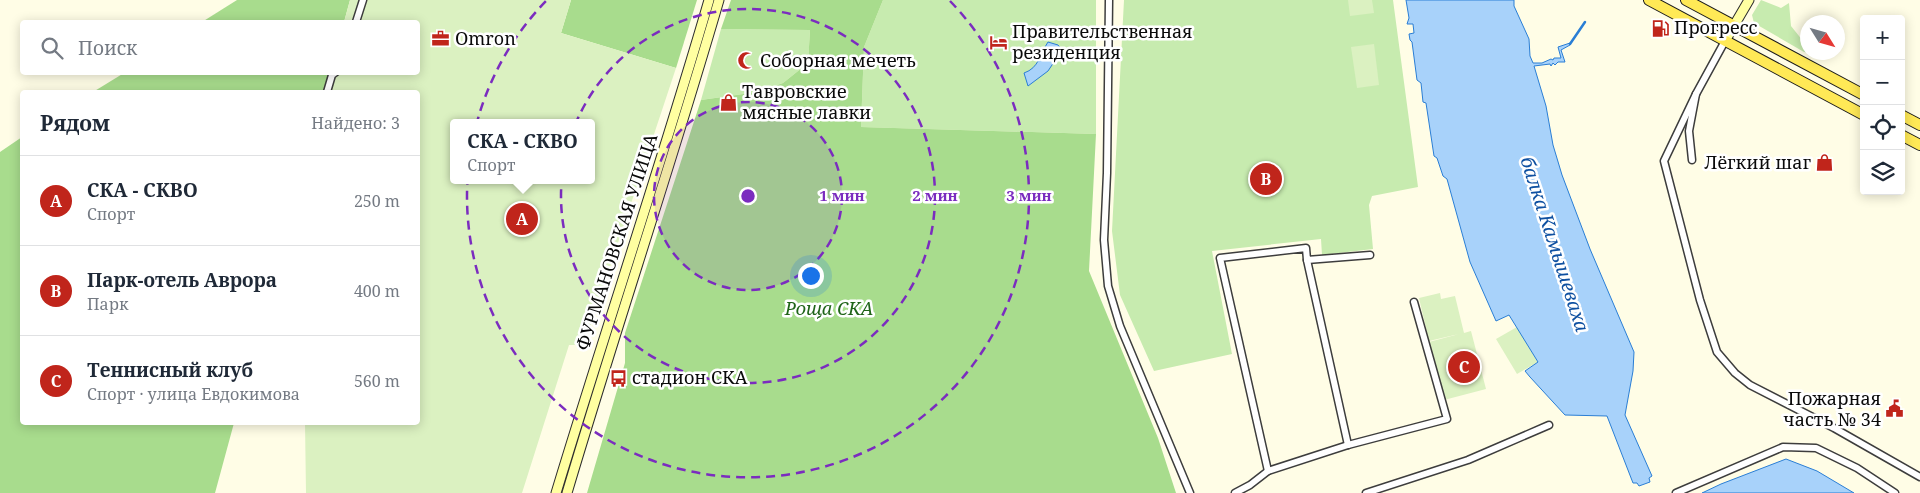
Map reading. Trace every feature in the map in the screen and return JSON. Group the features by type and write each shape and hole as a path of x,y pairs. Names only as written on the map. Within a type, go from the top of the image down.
{"main road":[{"name":"ФУРМАНОВСКАЯ УЛИЦА","path":"556,493 598,354 687,77 709,0"},
{"name":"ФУРМАНОВСКАЯ УЛИЦА","path":"567,493 719,0"},
{"path":"1649,0 1860,113"},
{"path":"1686,0 1860,93"},
{"path":"1725,41 1749,0"},
{"path":"1905,117 1920,125"},
{"path":"1905,137 1920,145"}],"street":[{"path":"357,20 363,0"},
{"path":"1109,0 1107,173 1104,240 1108,286 1120,326 1190,493"},
{"path":"1725,41 1696,94 1664,161 1700,300 1717,352 1735,373 1750,385 1834,428 1920,477"},
{"path":"328,90 332,75"},
{"path":"1692,160 1689,131 1696,94"},
{"path":"1268,471 1220,258 1306,248 1307,260 1348,445"},
{"path":"1307,260 1370,255"},
{"path":"1235,493 1250,485 1268,471 1348,445 1447,419 1414,302"},
{"path":"1366,493 1468,460 1549,425"},
{"path":"1676,493 1783,447 1802,446 1816,448 1857,468 1895,493"}],"green space":[{"path":"237,0 350,0 345,20 205,20"},
{"path":"350,0 571,0 561,33 676,68 584,345 569,345 522,493 306,493 305,425 420,425 420,90 326,90 329,75 420,75 420,20 345,20"},
{"path":"571,0 697,0 676,68 561,33"},
{"name":"Роща СКА","path":"731,0 883,0 864,47 861,127 1096,134 1089,271 1158,438 1176,493 587,493 625,363 625,333 701,100 757,92 783,83 808,63 810,30 721,29"},
{"path":"883,0 1096,0 1096,134 861,127 864,47"},
{"path":"1124,0 1393,0 1418,187 1372,196 1369,205 1373,249 1322,255 1321,239 1212,251 1232,354 1154,371 1120,295 1112,231"},
{"path":"1348,0 1372,0 1374,13 1350,16"},
{"path":"1761,0 1781,8 1789,3 1791,26 1800,37 1800,50 1754,23 1752,15"},
{"path":"721,29 810,30 808,63 783,83 757,92 701,100"},
{"path":"1374,44 1379,85 1357,88 1351,47"},
{"path":"121,75 329,75 326,90 96,90"},
{"path":"20,138 20,425 233,425 215,493 0,493 0,152"},
{"path":"1440,293 1441,299 1455,296 1464,333 1471,331 1486,389 1444,400 1429,342 1459,334 1429,341 1419,298"},
{"path":"1517,327 1538,362 1517,374 1496,339"}],"water":[{"name":"балка Камышеваха","path":"1406,0 1514,0 1514,6 1529,39 1530,56 1533,63 1542,63 1554,58 1561,58 1558,47 1570,43 1570,45 1561,50 1565,62 1558,62 1555,65 1553,63 1551,66 1550,64 1534,66 1546,106 1553,145 1562,175 1590,249 1634,352 1633,371 1625,415 1652,476 1649,478 1650,482 1639,486 1637,483 1633,483 1607,416 1565,415 1525,371 1538,362 1509,315 1496,321 1470,262 1447,179 1443,176 1437,158 1434,156 1426,103 1423,102 1421,83 1417,80 1412,42 1409,34 1414,33 1413,24 1407,24 1409,18"},
{"path":"1048,42 1058,45 1062,50 1048,71 1028,86 1024,73 1033,68"},
{"path":"1786,459 1817,471 1854,493 1702,493 1721,484"}],"waterway":[{"path":"1570,44 1585,22"}],"place":[{"name":"Прогресс","path":"1660,28"},
{"name":"Omron","path":"441,39"},
{"name":"Правительственная резиденция","path":"998,42"},
{"name":"Соборная мечеть","path":"746,61"},
{"name":"Тавровские мясные лавки","path":"728,102"},
{"name":"Лёгкий шаг","path":"1825,163"},
{"name":"Парк-отель Аврора","path":"1266,179"},
{"name":"СКА - СКВО","path":"522,219"},
{"name":"Теннисный клуб","path":"1464,367"},
{"name":"стадион СКА","path":"618,378"},
{"name":"Пожарная часть № 34","path":"1895,409"}]}
